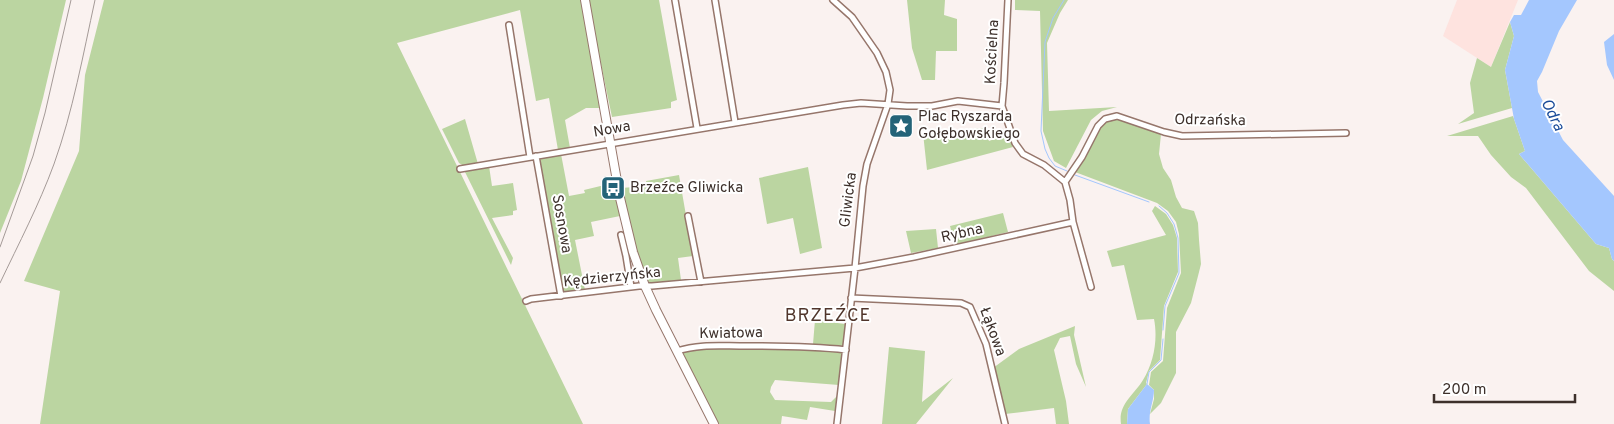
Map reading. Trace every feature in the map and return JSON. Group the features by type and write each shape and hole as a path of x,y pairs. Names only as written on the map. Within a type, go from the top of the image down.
{"main road":[{"path":"585,0 626,227 635,259 645,286 714,424"}],"street":[{"path":"675,0 697,128"},
{"path":"715,0 735,122"},
{"name":"Gliwicka","path":"833,0 852,17 877,53 886,72 890,90 888,104 868,164 863,186 837,424"},
{"name":"Kościelna","path":"1002,106 1008,0"},
{"path":"509,25 533,156"},
{"name":"Nowa","path":"460,168 843,105 861,103 932,106 958,101 1002,106"},
{"path":"1002,106 1016,143 1024,154 1044,165 1065,182 1073,222 1091,287"},
{"name":"Odrzańska","path":"1065,182 1082,157 1098,126 1106,119 1117,116 1182,136 1346,133"},
{"name":"Sosnowa","path":"533,156 561,296"},
{"path":"688,216 701,282"},
{"name":"Rybna","path":"855,268 1073,222"},
{"path":"621,235 631,287"},
{"name":"Kędzierzyńska","path":"526,301 631,287 855,268"},
{"name":"Łąkowa","path":"851,298 961,303 970,306 986,344 1005,424"},
{"name":"Kwiatowa","path":"677,352 693,346 816,347 846,350"}],"shaded area":[{"path":"1457,0 1518,0 1491,67 1443,36"}],"green space":[{"path":"0,0 66,0 21,181 0,233"},
{"path":"104,0 581,0 601,108 586,108 565,120 570,148 558,150 549,98 536,101 520,10 397,43 583,424 40,424 60,291 24,281 79,151 85,75"},
{"path":"586,0 659,0 677,100 671,102 671,108 612,117 588,2"},
{"path":"907,0 945,0 944,15 957,19 957,51 936,51 935,80 922,80 912,48"},
{"path":"1015,0 1068,0 1047,43 1049,111 1117,107 1102,111 1091,120 1066,168 1054,161 1043,131 1040,11 1015,10"},
{"path":"1510,22 1514,36 1505,70 1512,108 1458,124 1474,113 1470,83 1477,58 1491,67"},
{"path":"1513,116 1525,151 1519,154 1596,244 1609,248 1614,261 1614,291 1589,271 1526,188 1511,177 1491,155 1478,136 1447,136"},
{"path":"1117,118 1161,134 1159,154 1163,168 1171,180 1176,197 1182,208 1194,211 1198,223 1201,264 1191,303 1176,332 1176,373 1161,403 1150,414 1154,399 1154,390 1149,385 1151,372 1163,361 1167,308 1181,273 1179,234 1176,222 1168,211 1157,203 1075,172 1100,127 1106,121"},
{"path":"465,119 478,164 464,166 459,163 442,129"},
{"path":"984,128 989,141 1008,134 1013,147 927,170 923,133"},
{"path":"561,154 569,196 585,193 584,190 613,183 620,216 591,222 594,236 575,240 585,290 563,292 553,244 539,158"},
{"path":"489,166 492,186 513,183 517,210 513,211 513,215 492,218 513,258 511,265 464,170"},
{"path":"808,167 822,248 800,254 793,218 767,224 759,178"},
{"path":"679,175 693,256 678,258 681,280 649,283 638,259 621,188 647,186 646,181"},
{"path":"1155,206 1166,214 1173,225 1177,238 1178,272 1164,306 1160,360 1149,371 1147,384 1128,409 1127,424 1121,424 1124,405 1143,380 1150,366 1156,334 1154,319 1137,320 1124,265 1112,267 1107,251 1166,235 1152,211"},
{"path":"1003,213 1008,232 955,245 950,226"},
{"path":"936,229 938,248 911,253 906,231"},
{"path":"815,320 845,324 844,347 813,344"},
{"path":"1075,326 1074,335 1086,387 1076,364 1070,336 1060,338 1054,350 1066,401 1069,424 1056,424 1054,408 1005,414 993,368 1019,349"},
{"path":"713,347 817,349 843,352 839,385 775,380 770,392 775,400 831,402 837,396 835,411 810,407 807,420 782,416 781,424 717,424 681,353 690,349"},
{"path":"889,347 925,351 922,402 953,378 916,424 882,424"}],"water":[{"path":"1529,0 1577,0 1559,31 1537,81 1538,92 1563,140 1614,196 1614,261 1609,248 1596,244 1519,154 1525,151 1514,119 1505,70 1514,36 1510,22 1514,15 1521,15"},
{"path":"1614,34 1614,80 1607,65 1604,42"},
{"path":"1147,384 1154,390 1150,424 1127,424 1128,409"}],"waterway":[{"path":"1064,0 1053,18 1045,42 1041,131 1049,158 1055,166 1067,171"},
{"path":"1075,175 1149,202"},
{"path":"1159,206 1167,213 1174,224 1178,238 1179,273 1165,306 1163,330"},
{"path":"1147,384 1149,372 1161,360 1163,339"}],"railway":[{"path":"0,247 33,156 71,0"},
{"path":"0,283 42,194 61,144 77,83 95,0"}],"place":[{"name":"Plac Ryszarda Gołębowskiego","path":"901,126"},
{"name":"Brzeźce Gliwicka","path":"613,188"}],"district":[{"name":"BRZEŹCE","path":"828,316"}],"water label":[{"name":"Odra","path":"1552,115"}]}
